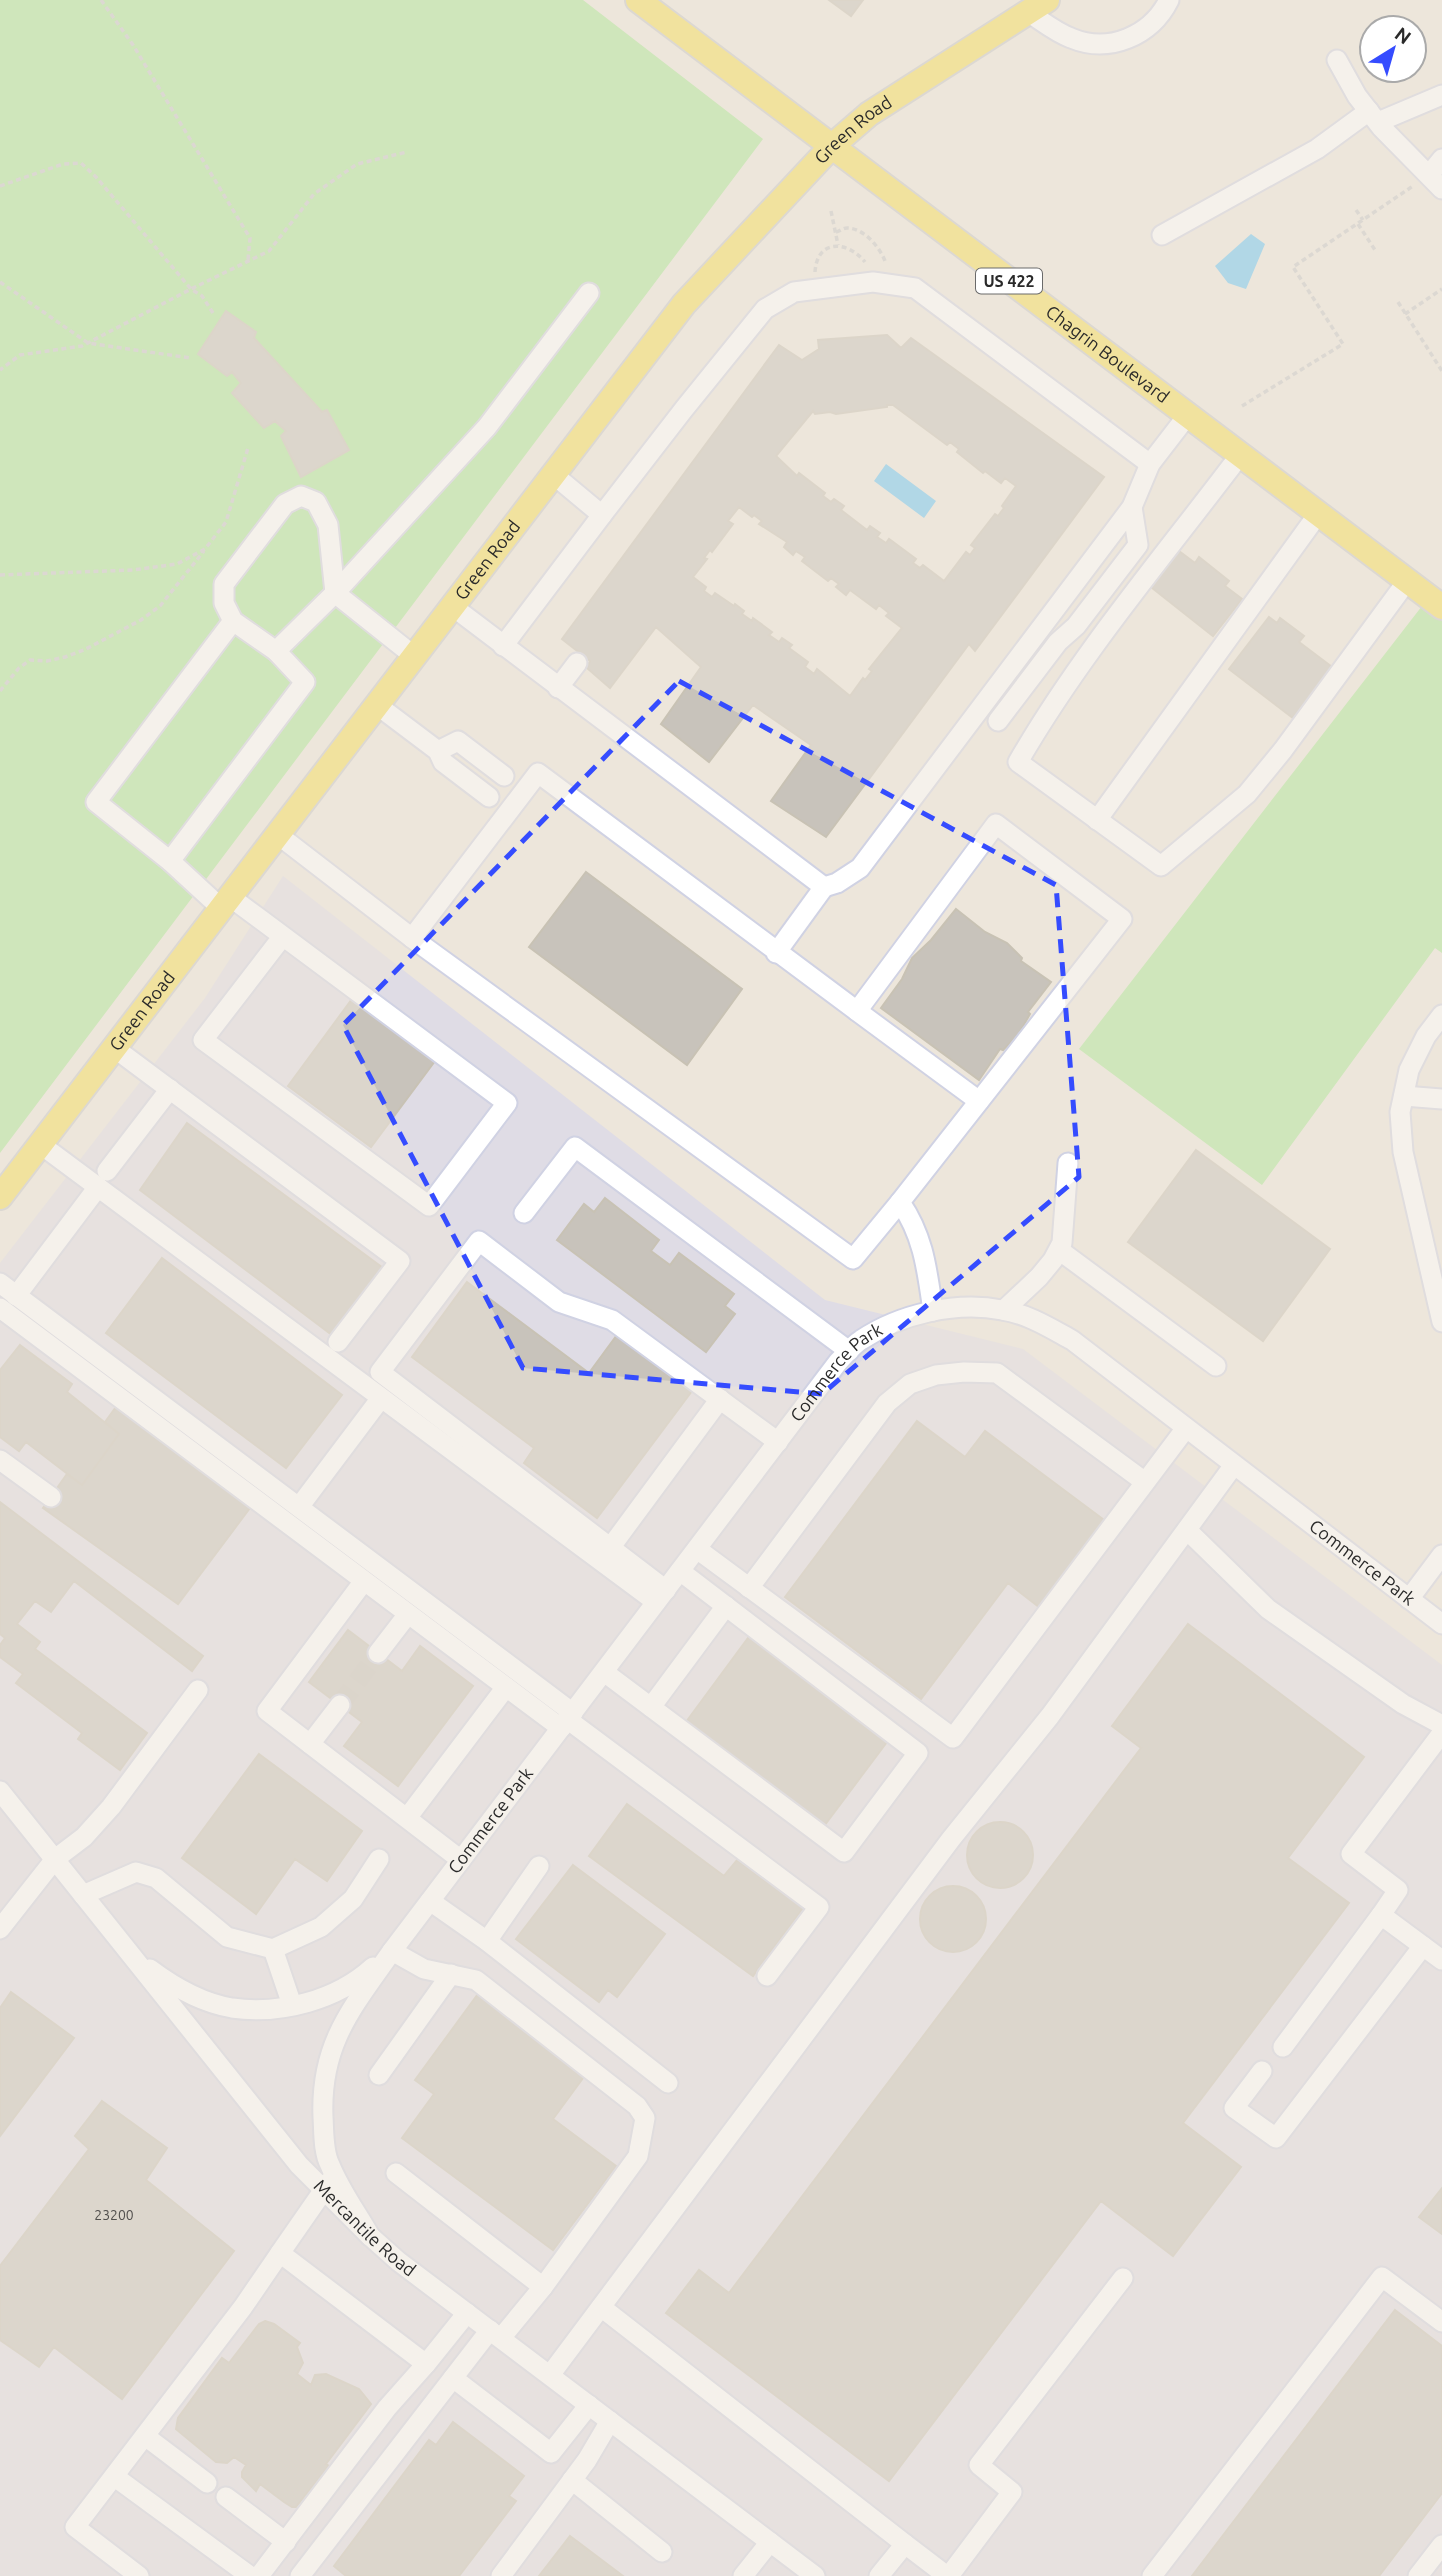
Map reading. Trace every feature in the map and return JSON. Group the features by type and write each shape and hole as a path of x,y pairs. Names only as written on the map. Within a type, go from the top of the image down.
{"main road":[{"name":"Chagrin Boulevard","path":"653,4 832,146 1442,607"},
{"name":"Green Road","path":"0,1197 684,304 832,146 869,114 1038,6"}],"street":[{"path":"1038,6 1073,39 1104,44 1132,38 1156,19 1169,0"},
{"path":"1337,60 1357,96 1374,117 1436,182"},
{"path":"1161,235 1374,117 1442,95"},
{"path":"1436,182 1442,159"},
{"path":"503,646 602,514 765,309 794,292 873,282 915,288 1150,464"},
{"path":"276,652 335,593 487,427 589,293"},
{"path":"776,953 824,887 837,883 860,868 1132,507 1150,464 1187,416"},
{"path":"1240,455 1045,715 1018,762 1161,866 1247,794 1407,581"},
{"path":"554,475 602,514"},
{"path":"170,861 305,682 276,652 233,621 224,603 224,584 285,504 301,496 316,502 328,525 335,593 414,656"},
{"path":"998,721 1058,642 1076,626 1138,545 1132,507"},
{"path":"1097,820 1318,514"},
{"path":"1058,642 1073,586"},
{"path":"452,607 824,887"},
{"path":"233,621 96,802 225,902 283,936 507,1103 429,1206 203,1040 283,936"},
{"path":"558,688 577,663"},
{"path":"377,705 438,751 443,762 489,797"},
{"path":"438,751 458,741 504,776"},
{"path":"412,937 538,774 979,1101"},
{"path":"277,834 412,937 853,1259 1122,919 996,824 857,1011"},
{"path":"1442,1015 1426,1036 1409,1070 1400,1112 1403,1152 1438,1286 1442,1322"},
{"path":"113,1047 400,1261 338,1342"},
{"path":"16,1296 170,1089"},
{"path":"1404,1096 1442,1099"},
{"path":"40,1144 103,1179 381,1398 661,1596"},
{"path":"524,1213 575,1147 849,1351"},
{"path":"1004,1310 1039,1277 1059,1250 1062,1243 1068,1163"},
{"path":"900,1202 914,1223 922,1247 933,1311"},
{"path":"661,1596 610,1548 380,1373 479,1241 559,1302 612,1320 778,1442"},
{"path":"1059,1250 1216,1366"},
{"path":"0,1283 299,1507 567,1720 819,1907 768,1976"},
{"name":"Commerce Park","path":"370,2236 329,2182 322,2093 328,2056 346,2017 392,1951 838,1362 859,1340 891,1324 933,1311 973,1306 1004,1310 1041,1322 1072,1340 1442,1624"},
{"path":"1,1311 506,1687 567,1720"},
{"path":"749,1588 887,1403 909,1384 936,1375 998,1373 1145,1482"},
{"path":"299,1507 381,1398"},
{"path":"610,1548 720,1399"},
{"path":"697,1549 953,1738 1186,1428"},
{"path":"0,1460 51,1497"},
{"path":"550,2375 951,1839 1051,1716 1234,1465"},
{"path":"1187,1530 1268,1609 1403,1704 1442,1725"},
{"path":"1409,1599 1442,1555"},
{"path":"604,1671 844,1852 919,1753 680,1572"},
{"path":"364,1581 268,1711 461,1860"},
{"path":"651,1707 726,1606"},
{"path":"378,1653 408,1614"},
{"path":"407,1818 506,1687"},
{"path":"0,1929 55,1859 84,1838 111,1807 198,1690"},
{"path":"310,1744 340,1705"},
{"path":"1283,2046 1398,1890 1351,1854 1442,1733"},
{"name":"Mercantile Road","path":"1,1795 299,2165 329,2182"},
{"path":"83,1895 136,1872 156,1878 227,1937 273,1949 321,1927 353,1899 379,1859"},
{"path":"487,1941 540,1866"},
{"path":"430,1901 487,1941 668,2083"},
{"path":"1381,1914 1442,1960"},
{"path":"1262,2071 1234,2108 1276,2138 1423,1946"},
{"path":"273,1949 292,2005"},
{"path":"300,2576 453,2378 543,2287 638,2156 645,2118 637,2106 476,1980 424,1969 392,1951"},
{"name":"Commerce Park","path":"132,1956 170,1984 201,1998 232,2008 268,2009 337,1992 364,1976 392,1951"},
{"path":"379,2075 451,1974"},
{"path":"396,2173 543,2287"},
{"path":"139,2576 75,2527 243,2306 329,2182"},
{"name":"Mercantile Road","path":"370,2236 398,2261 815,2576"},
{"path":"280,2253 426,2364"},
{"path":"1152,2576 1382,2277 1442,2322"},
{"path":"601,2307 948,2576 1012,2492 979,2465 1123,2278"},
{"path":"259,2576 387,2408 467,2313"},
{"path":"453,2378 551,2453 589,2405"},
{"path":"502,2576 572,2480 610,2421"},
{"path":"145,2437 207,2483"},
{"path":"115,2477 250,2576"},
{"path":"572,2480 662,2552"},
{"path":"226,2497 286,2542"},
{"path":"743,2576 770,2542"},
{"path":"879,2576 905,2544"},
{"path":"1418,2576 1442,2545"}],"path":[{"path":"101,0 133,46 250,237 248,260"},
{"path":"0,370 20,355 82,346 269,251 314,194 357,164 407,152"},
{"path":"0,186 63,163 80,163 96,177 213,313"},
{"path":"1242,405 1343,344 1293,267 1363,220 1436,182"},
{"path":"1356,210 1363,220"},
{"path":"831,211 838,245"},
{"path":"1358,224 1375,250"},
{"path":"836,232 847,228 860,232 877,247 887,268"},
{"path":"816,278 815,268 819,256 838,245 855,250 869,270"},
{"path":"0,282 88,343 190,358"},
{"path":"1405,314 1442,289"},
{"path":"1398,302 1442,371"},
{"path":"0,691 19,668 30,660 47,661 83,650 141,620 160,606 226,522 248,448"},
{"path":"0,575 133,570 177,564 205,549"}],"highlighted area":[{"path":"679,681 1056,885 1079,1177 822,1394 523,1368 343,1025"}],"shaded area":[{"path":"283,876 825,1300 1023,1349 1442,1665 1442,2576 0,2576 0,1263 205,998"}],"green space":[{"path":"0,0 583,0 763,139 0,1153"},
{"path":"1429,597 1442,607 1442,953 1435,948 1262,1185 1079,1049"}],"water":[{"path":"1251,234 1265,244 1246,289 1228,283 1215,266"},
{"path":"886,464 936,501 924,518 874,481"}],"building":[{"path":"829,0 863,0 851,16"},
{"path":"226,311 256,332 254,338 322,412 327,410 349,450 301,477 281,436 286,431 275,421 264,428 232,393 241,383 232,372 227,376 198,354"},
{"path":"887,335 901,348 911,338 1104,477 975,651 969,644 826,837 771,801 811,745 753,705 709,762 661,724 701,667 656,627 610,688 587,668 590,661 562,639 779,345 802,360 819,349 818,340","holes":["893,405 947,445 950,442 959,449 957,452 983,473 985,471 1001,483 1005,478 1016,486 998,516 995,514 971,545 975,548 970,555 966,552 944,581 923,565 920,568 913,563 916,559 889,539 886,543 877,537 880,533 870,526 867,530 841,510 844,506 834,499 831,502 823,496 825,493 799,473 797,476 776,456 813,411 815,414 836,414","739,507 752,517 754,515 762,521 759,524 787,542 784,547 793,555 796,551 805,557 802,561 828,581 831,578 839,584 836,587 846,595 850,590 876,609 879,605 889,613 886,616 902,628 869,669 872,671 865,680 863,678 850,696 817,669 814,674 805,667 808,662 789,648 792,645 782,638 779,642 769,635 772,632 753,618 752,621 742,614 744,611 735,604 734,606 715,593 712,597 704,591 706,587 693,577 707,559 704,558 710,550 712,552 733,524 728,521"]},
{"path":"1179,551 1195,563 1199,557 1229,581 1225,586 1242,599 1213,636 1151,587"},
{"path":"1269,617 1277,623 1280,618 1304,636 1299,642 1332,667 1293,718 1229,669"},
{"path":"586,872 742,989 687,1065 529,947"},
{"path":"956,909 985,932 1007,943 1022,958 1021,961 1051,982 1028,1012 1030,1014 1018,1035 1003,1050 1000,1049 979,1080 881,1008 902,979 912,958 931,940"},
{"path":"352,999 435,1061 371,1147 288,1086"},
{"path":"187,1123 383,1268 332,1335 140,1190"},
{"path":"1196,1150 1330,1249 1263,1341 1128,1242"},
{"path":"605,1198 659,1240 651,1251 670,1265 679,1253 734,1294 725,1306 735,1314 706,1352 557,1240 584,1204 594,1212"},
{"path":"162,1258 342,1395 286,1468 106,1333"},
{"path":"467,1282 589,1373 617,1335 692,1391 597,1518 524,1463 534,1448 412,1357"},
{"path":"20,1345 72,1384 67,1392 119,1434 82,1485 26,1442 19,1451 0,1437 0,1370"},
{"path":"116,1407 250,1508 178,1604 43,1508 67,1474 82,1485 119,1434 105,1422"},
{"path":"917,1421 965,1457 985,1431 1104,1520 1039,1607 1008,1583 921,1699 785,1597"},
{"path":"0,1502 203,1656 192,1671 74,1581 51,1612 35,1601 17,1624 40,1642 35,1649 147,1733 120,1770 78,1739 82,1733 16,1683 23,1674 0,1657 0,1645 5,1638 0,1634"},
{"path":"1188,1624 1364,1757 1288,1858 1349,1903 1183,2123 1241,2167 1173,2256 1101,2201 889,2481 666,2313 699,2270 729,2293 1141,1748 1112,1726"},
{"path":"348,1630 402,1671 420,1646 473,1686 398,1786 344,1746 362,1722 309,1682"},
{"path":"751,1634 890,1738 824,1826 686,1722"},
{"path":"259,1754 362,1831 327,1881 295,1859 256,1914 182,1858"},
{"path":"627,1804 724,1876 737,1860 803,1908 753,1976 589,1856"},
{"path":"1000,1822 1013,1825 1023,1832 1030,1842 1033,1855 1030,1868 1023,1878 1013,1885 1000,1888 987,1885 977,1878 970,1868 967,1855 970,1842 977,1832 987,1825"},
{"path":"573,1865 665,1934 617,1997 608,1990 599,2002 516,1939"},
{"path":"953,1886 966,1889 976,1896 983,1906 986,1919 983,1932 976,1942 966,1949 953,1952 940,1949 930,1942 923,1932 920,1919 923,1906 930,1896 940,1889"},
{"path":"11,1992 74,2038 0,2136 0,2008"},
{"path":"478,1994 586,2074 553,2119 616,2166 553,2250 402,2138 434,2094 415,2080"},
{"path":"102,2101 167,2148 146,2180 234,2251 122,2399 54,2347 39,2367 0,2340 0,2266 89,2149 75,2136"},
{"path":"1442,2188 1442,2234 1419,2217"},
{"path":"1395,2310 1442,2346 1442,2493 1379,2576 1192,2576"},
{"path":"265,2321 274,2324 300,2343 297,2347 303,2363 297,2374 311,2385 315,2375 326,2374 359,2389 371,2404 326,2464 329,2466 296,2507 284,2502 260,2484 256,2491 242,2477 246,2465 234,2457 227,2463 216,2462 176,2429 178,2418 222,2358 229,2363 259,2324"},
{"path":"453,2422 524,2476 509,2496 516,2501 459,2576 346,2576 334,2566 429,2440 436,2445"},
{"path":"570,2536 623,2576 539,2576"}],"tunnel":[{"path":"340,1705 378,1653"}]}
